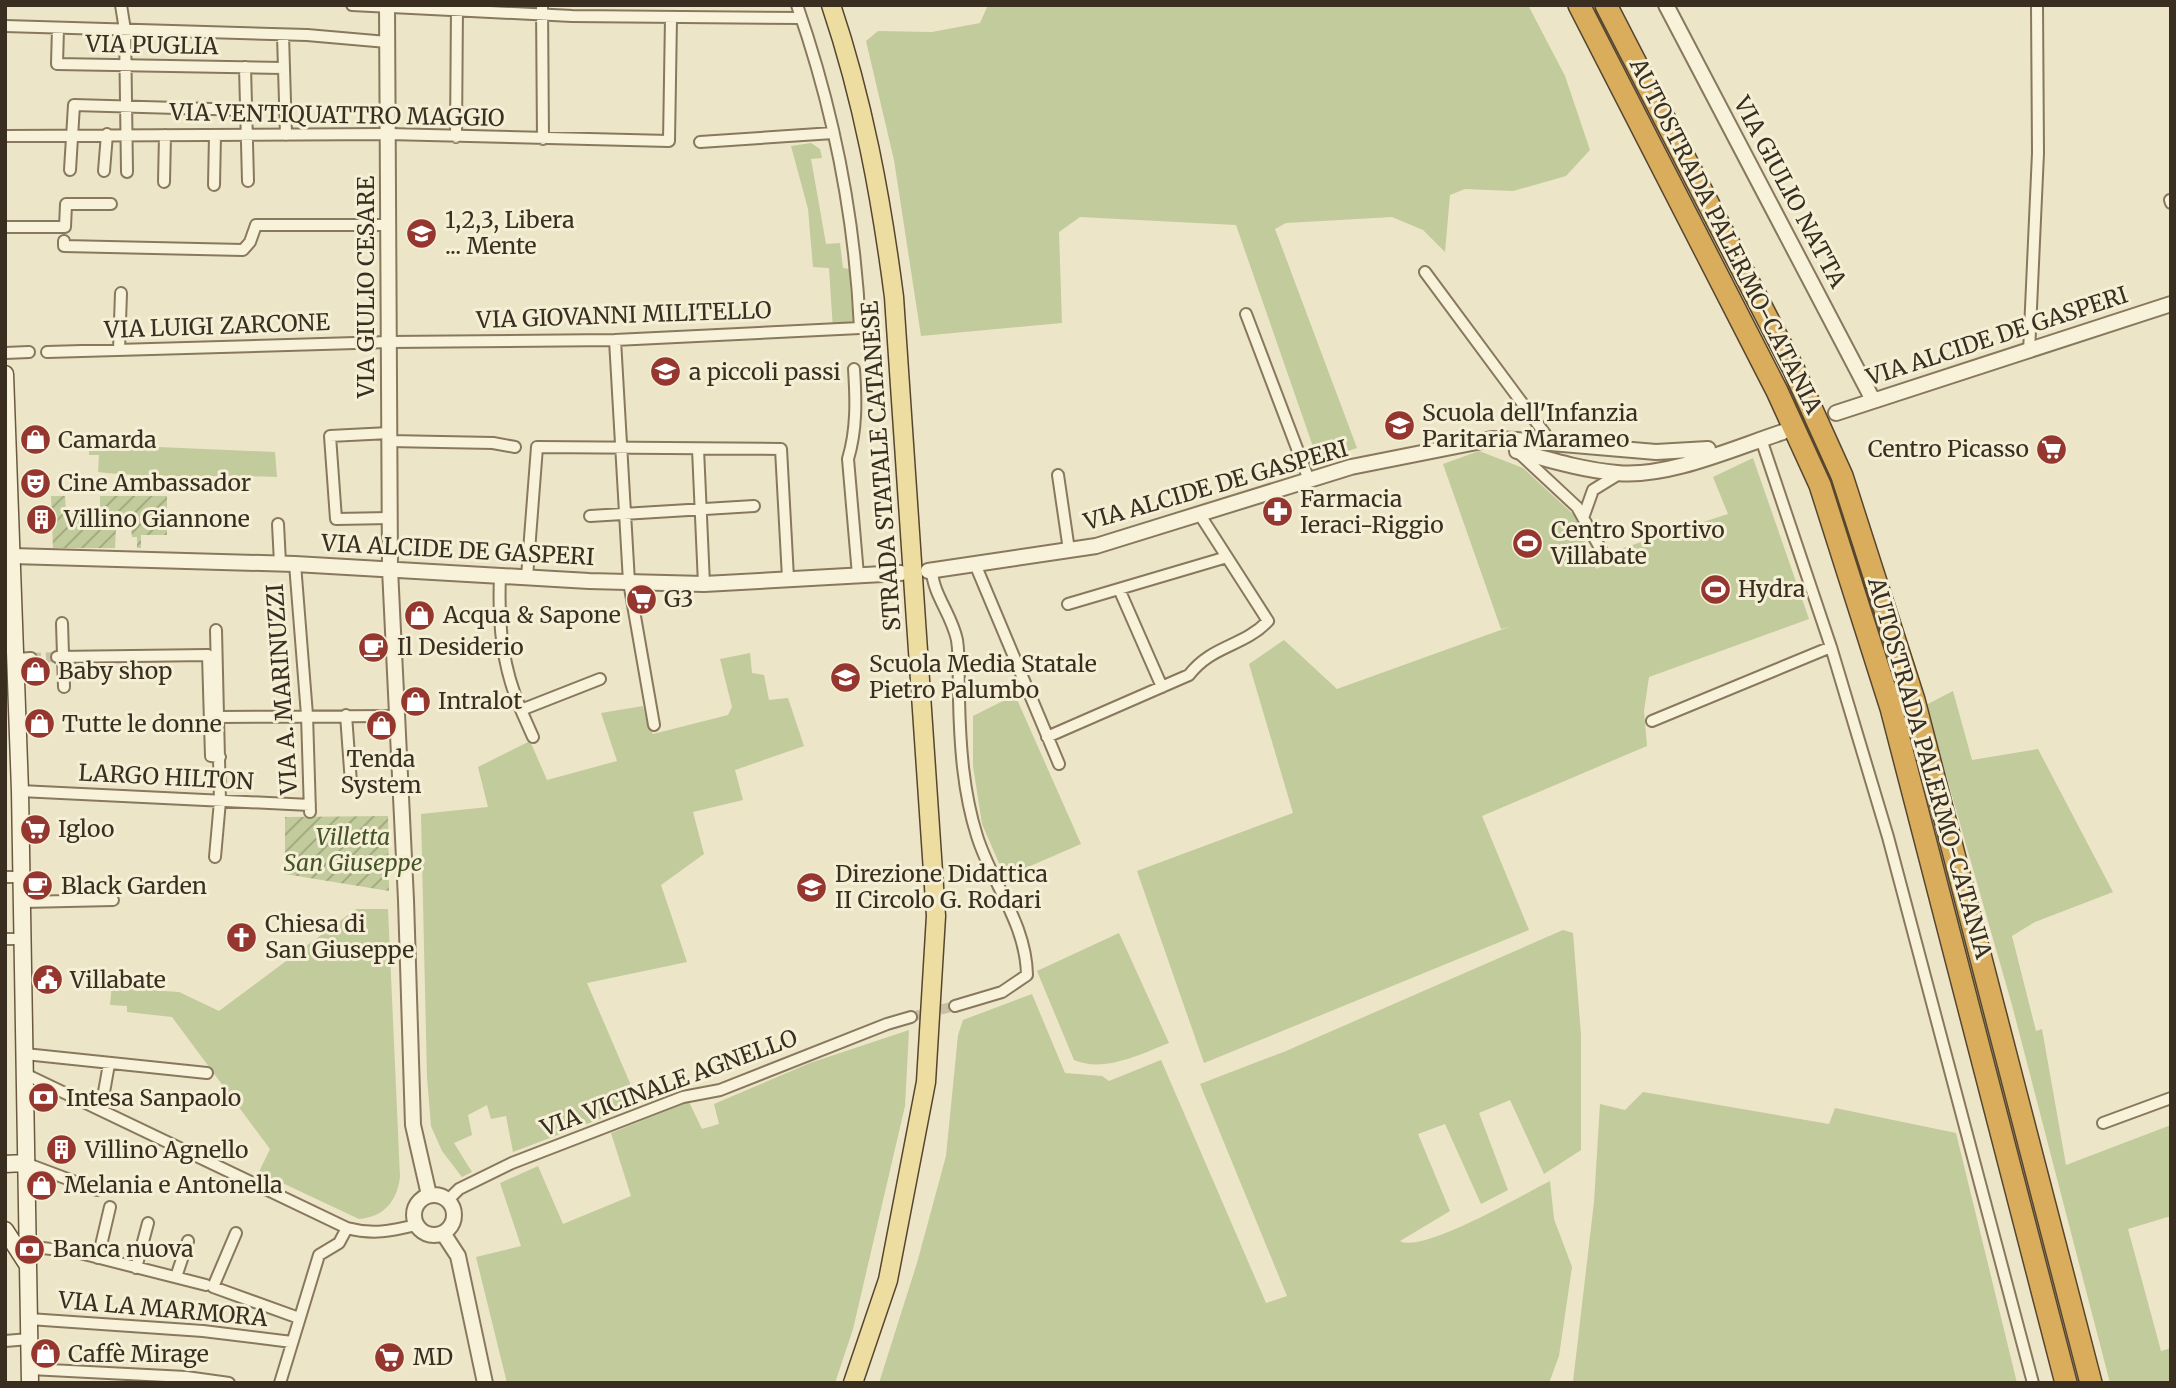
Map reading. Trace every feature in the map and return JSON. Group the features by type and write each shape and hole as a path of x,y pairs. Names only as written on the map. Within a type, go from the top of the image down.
{"highway":[{"name":"AUTOSTRADA PALERMO-CATANIA","path":"1579,5 1777,391 1820,485 1891,708 2066,1383"},
{"name":"AUTOSTRADA PALERMO-CATANIA","path":"1606,5 1794,370 1842,476 1914,700 2091,1383"}],"main road":[{"name":"STRADA STATALE CATANESE","path":"831,5 858,93 883,209 894,297 936,916 926,1082 888,1280 853,1383"},
{"path":"5,374 8,503 23,658 20,791 30,1376"},
{"path":"5,1164 25,1163"},
{"path":"5,1230 27,1264"}],"street":[{"path":"121,5 125,30 127,172"},
{"path":"352,5 624,11 671,18 801,18"},
{"path":"700,142 833,133 797,5"},
{"name":"VIA GIULIO NATTA","path":"1666,5 1873,400"},
{"path":"2029,352 2038,153 2037,5"},
{"name":"VIA GIULIO CESARE","path":"387,7 390,569 405,886 412,1125 429,1195"},
{"path":"456,137 457,8"},
{"path":"542,10 543,139"},
{"name":"VIA VENTIQUATTRO MAGGIO","path":"5,136 127,133 388,134 669,141 671,18"},
{"path":"5,26 283,35 387,42"},
{"name":"VIA PUGLIA","path":"58,28 57,64 284,68"},
{"path":"283,35 286,135"},
{"path":"245,68 248,181"},
{"path":"70,170 74,105 246,110"},
{"name":"VIA GIOVANNI MILITELLO","path":"389,342 615,340 860,328 857,271 833,133"},
{"path":"104,171 107,134"},
{"path":"164,182 165,135"},
{"path":"214,185 215,135"},
{"path":"64,236 66,204 111,204"},
{"path":"5,227 64,236 243,250 250,242 256,225 388,225"},
{"path":"1425,272 1551,442"},
{"path":"119,349 121,293"},
{"name":"VIA ALCIDE DE GASPERI","path":"1836,413 2171,304"},
{"path":"1246,313 1309,480"},
{"path":"615,340 629,582 654,725"},
{"name":"VIA LUIGI ZARCONE","path":"47,352 389,342"},
{"path":"5,353 29,352"},
{"path":"855,369 856,405 853,442 848,459 859,575"},
{"name":"VIA ALCIDE DE GASPERI","path":"1517,445 1575,467 1619,474 1661,470 1783,432"},
{"path":"390,518 336,519 330,436 493,443 515,447"},
{"path":"1762,439 1831,647 1891,848 2033,1383"},
{"name":"VIA ALCIDE DE GASPERI","path":"930,571 1096,546 1351,467 1479,442 1517,445 1551,442 1623,450 1681,452 1740,446"},
{"path":"1517,445 1577,507 1604,555"},
{"path":"1575,467 1578,445"},
{"path":"527,578 537,447 622,450 781,449 788,578"},
{"path":"698,449 704,584"},
{"path":"1583,518 1594,490 1619,474 1623,450"},
{"path":"1058,475 1069,550"},
{"path":"590,516 754,506"},
{"path":"1047,737 1189,675 1202,658 1255,635 1268,621 1200,515"},
{"path":"278,524 280,563"},
{"name":"VIA ALCIDE DE GASPERI","path":"12,556 280,563 527,578 704,584 901,573"},
{"path":"1068,604 1227,556"},
{"name":"VIA A. MARINUZZI","path":"295,564 307,715 310,809"},
{"path":"975,564 1059,764"},
{"path":"930,571 933,583 949,611 957,642 960,732 970,809 978,839 1017,924 1027,954 1027,975 1002,992 955,1006"},
{"path":"500,576 499,602 507,677 533,737"},
{"path":"1119,589 1162,687"},
{"path":"62,623 60,657 64,687"},
{"path":"215,858 220,801 216,630"},
{"path":"1652,721 1831,647"},
{"path":"60,657 208,655 211,755 220,757"},
{"path":"521,710 600,679"},
{"path":"346,715 351,783"},
{"path":"219,717 396,716"},
{"name":"LARGO HILTON","path":"20,791 220,801 310,809"},
{"path":"5,877 22,877"},
{"path":"23,902 113,900"},
{"path":"5,939 24,939"},
{"name":"VIA VICINALE AGNELLO","path":"448,1200 459,1189 512,1163 661,1105 720,1090 911,1017"},
{"path":"25,1054 206,1073"},
{"path":"102,1109 109,1064"},
{"path":"25,1074 347,1228 366,1233 387,1233 416,1224"},
{"path":"2103,1124 2171,1098"},
{"path":"25,1163 97,1190"},
{"path":"429,1195 448,1200 454,1218 443,1233 427,1234 416,1224 415,1208 429,1195"},
{"path":"98,1258 110,1207"},
{"path":"136,1268 148,1223"},
{"path":"280,1383 320,1255 339,1243 347,1228"},
{"path":"236,1233 214,1287 299,1318"},
{"path":"443,1233 458,1256 485,1383"},
{"path":"176,1277 188,1241"},
{"path":"26,1246 98,1258 206,1285"},
{"name":"VIA LA MARMORA","path":"29,1319 203,1331 292,1342"},
{"path":"5,1341 29,1339"},
{"path":"30,1376 229,1383"}],"green space":[{"path":"988,5 1528,5 1565,76 1590,150 1566,176 1513,191 1465,189 1450,195 1445,252 1423,230 1392,217 1286,223 1275,229 1357,448 1318,461 1236,225 1080,217 1059,232 1062,323 921,336 894,160 866,41 878,31 932,32 980,23"},
{"path":"811,143 820,149 822,158 811,159 826,244 840,243 843,268 849,269 853,322 845,329 833,330 829,268 813,267 808,209 791,146"},
{"path":"89,444 275,452 277,477 98,472 99,455 89,455"},
{"path":"1479,451 1523,468 1575,516 1596,569 1620,559 1617,550 1728,514 1713,477 1753,458 1809,619 1649,677 1644,711 1647,746 1482,816 1529,930 1204,1063 1137,871 1293,813 1249,664 1284,640 1337,689 1509,627 1501,629 1443,464"},
{"path":"51,496 65,496 66,513 100,512 100,496 167,496 167,535 141,535 141,548 137,548 137,537 132,537 131,528 116,528 115,548 53,548"},
{"path":"750,653 752,673 764,675 769,700 788,698 804,746 735,770 743,800 693,812 704,854 661,885 687,962 587,983 639,1104 513,1152 506,1116 491,1119 487,1105 468,1115 472,1135 454,1143 472,1172 462,1177 442,1151 431,1126 427,1077 421,814 488,807 478,767 530,741 547,780 617,761 601,713 643,706 653,734 728,715 732,707 720,659"},
{"path":"1953,691 1972,760 2038,749 2113,892 2035,922 2012,936 2036,1031 2042,1029 2066,1165 2171,1125 2171,1216 2128,1229 2161,1351 2171,1348 2171,1383 2110,1383 2012,1005 1926,705"},
{"path":"1015,695 1081,844 1005,877 982,824 973,766 973,716"},
{"name":"Villetta San Giuseppe","path":"388,816 389,891 285,874 285,817"},
{"path":"356,909 388,909 400,1177 396,1193 388,1206 376,1215 359,1219 259,1172 270,1149 172,1017 127,1012 127,1006 110,1005 113,973 136,975 135,989 179,992 219,1011"},
{"path":"1563,930 1573,933 1581,1035 1581,1150 1544,1174 1510,1100 1479,1113 1508,1190 1481,1204 1445,1124 1418,1134 1450,1211 1400,1241 1412,1243 1450,1231 1550,1181 1554,1219 1572,1267 1559,1356 1549,1383 879,1383 917,1263 946,1156 958,1035 963,1020 1032,994 1065,1073 1102,1076 1109,1081 1161,1060 1266,1303 1287,1296 1200,1084 1286,1051"},
{"path":"1119,933 1169,1043 1135,1057 1110,1063 1074,1060 1037,971"},
{"path":"909,1030 905,1106 853,1329 835,1383 507,1383 476,1257 521,1246 500,1183 538,1166 563,1224 631,1196 611,1133 689,1102 702,1129 719,1124 714,1104 810,1063"},
{"path":"1643,1092 1829,1124 1835,1108 1956,1133 2017,1383 1573,1382 1594,1202 1600,1104 1625,1110"}],"tunnel":[{"path":"31,658 57,657"},
{"path":"911,1017 955,1006"}],"place":[{"name":"1,2,3, Libera ... Mente","path":"422,233"},
{"name":"a piccoli passi","path":"666,372"},
{"name":"Scuola dell'Infanzia Paritaria Marameo","path":"1399,426"},
{"name":"Camarda","path":"35,440"},
{"name":"Centro Picasso","path":"2052,449"},
{"name":"Cine Ambassador","path":"35,483"},
{"name":"Farmacia Ieraci-Riggio","path":"1277,512"},
{"name":"Villino Giannone","path":"41,519"},
{"name":"Centro Sportivo Villabate","path":"1528,543"},
{"name":"Hydra","path":"1715,589"},
{"name":"G3","path":"641,599"},
{"name":"Acqua & Sapone","path":"420,615"},
{"name":"Il Desiderio","path":"374,647"},
{"name":"Baby shop","path":"35,671"},
{"name":"Scuola Media Statale Pietro Palumbo","path":"846,677"},
{"name":"Intralot","path":"415,701"},
{"name":"Tutte le donne","path":"39,724"},
{"name":"Tenda System","path":"381,725"},
{"name":"Igloo","path":"35,829"},
{"name":"Black Garden","path":"38,886"},
{"name":"Direzione Didattica II Circolo G. Rodari","path":"812,887"},
{"name":"Chiesa di San Giuseppe","path":"242,937"},
{"name":"Villabate","path":"47,980"},
{"name":"Intesa Sanpaolo","path":"43,1098"},
{"name":"Villino Agnello","path":"62,1150"},
{"name":"Melania e Antonella","path":"41,1185"},
{"name":"Banca nuova","path":"30,1249"},
{"name":"Caffè Mirage","path":"45,1354"},
{"name":"MD","path":"390,1357"}]}
